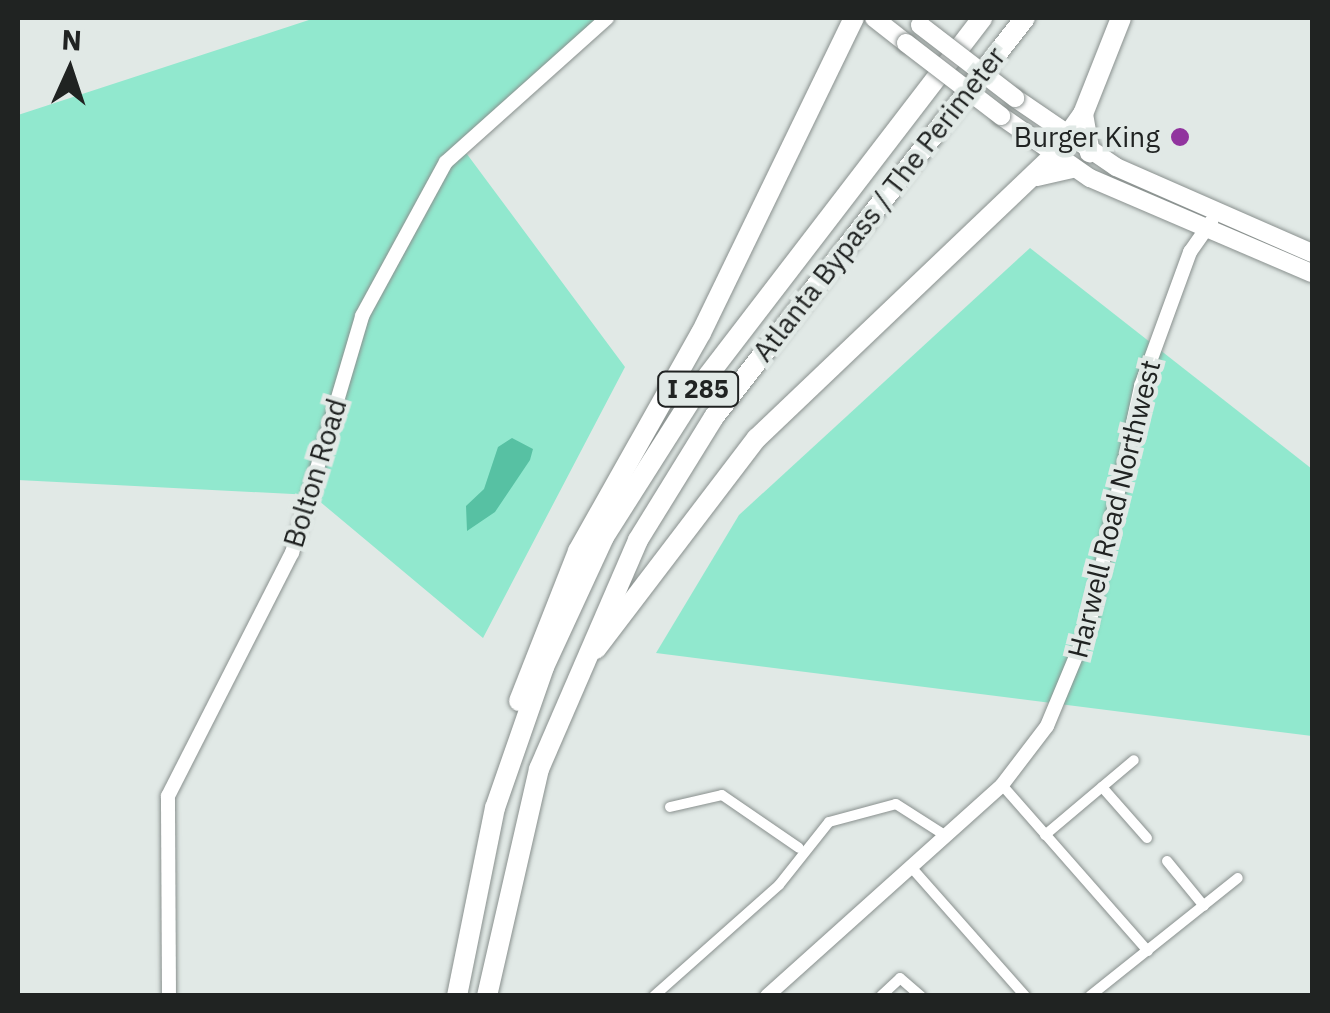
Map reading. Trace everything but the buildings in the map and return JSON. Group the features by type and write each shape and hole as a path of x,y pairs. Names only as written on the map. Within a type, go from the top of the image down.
{"highway":[{"path":"495,808 527,672 560,590 701,333 854,18"},
{"name":"Atlanta Bypass / The Perimeter","path":"457,996 495,808 564,622 644,470 982,18"},
{"name":"Atlanta Bypass / The Perimeter","path":"487,996 516,848 568,688 638,540 714,418 1025,18"},
{"path":"568,688 677,532 757,438 1054,156 1083,114 1121,18"},
{"path":"1083,114 1090,152"},
{"path":"1031,179 1072,168"}],"main road":[{"path":"874,18 1072,168 1312,273"},
{"path":"915,21 1090,152 1312,254"}],"street":[{"name":"Bolton Road","path":"169,996 168,796 292,553 362,316 446,162 607,18"},
{"name":"Harwell Road Northwest","path":"767,996 1002,785 1047,726 1077,664 1141,386 1205,227 1220,214"},
{"path":"1045,835 1134,760"},
{"path":"1002,785 1148,952"},
{"path":"1102,787 1147,838"},
{"path":"670,807 722,794 800,848"},
{"path":"654,996 778,884 800,848 853,810 896,804 946,836"},
{"path":"1167,861 1204,906"},
{"path":"911,867 1025,996"},
{"path":"1090,996 1114,984 1238,878"},
{"path":"881,996 900,978 920,996"},
{"path":"1114,984 1124,996"}],"shaded area":[{"path":"315,18 600,18 458,142 625,367 483,638 312,495 18,480 18,115"},
{"path":"1030,248 1312,469 1312,736 656,653 739,515"},
{"path":"512,438 533,449 530,460 495,512 467,531 466,506 484,489 498,447"}],"place":[{"name":"Burger King","path":"1180,137"}]}
